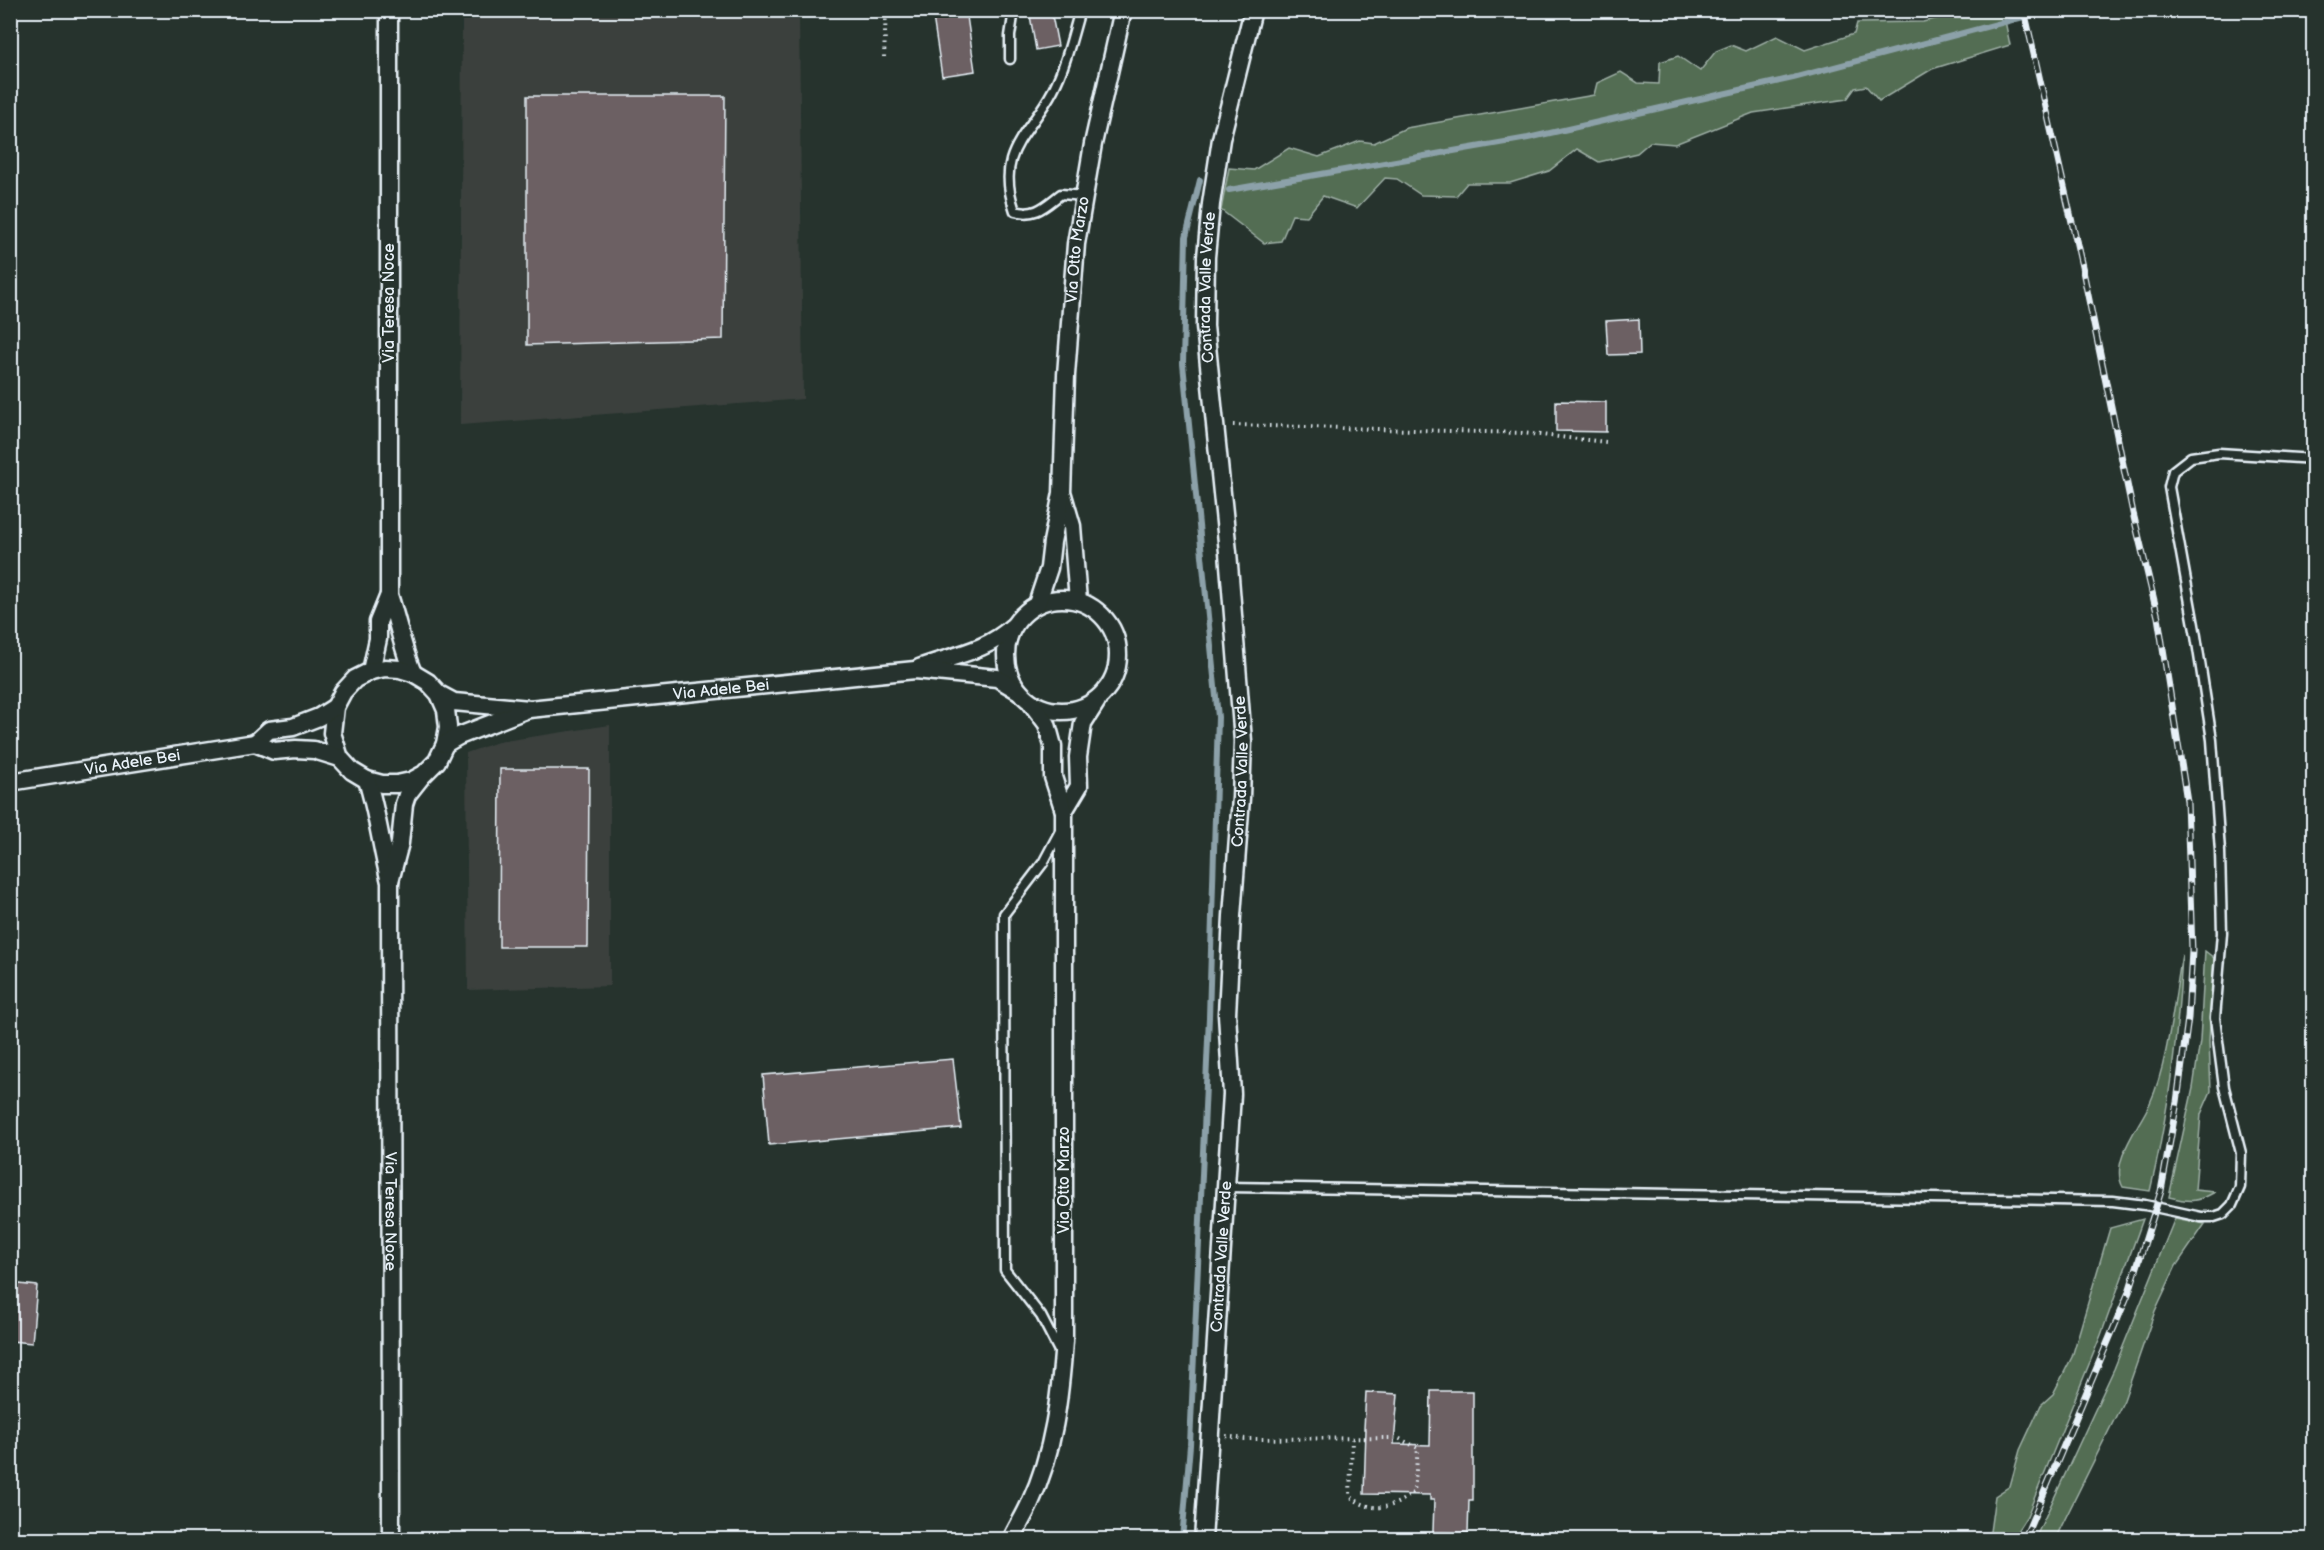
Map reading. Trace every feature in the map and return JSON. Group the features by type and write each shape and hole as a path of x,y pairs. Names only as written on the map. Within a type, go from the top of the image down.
{"street":[{"name":"Via Teresa Noce","path":"389,10 388,595 399,626 404,652 414,673"},
{"name":"Via Otto Marzo","path":"1037,604 1049,568 1062,493 1064,418 1076,244 1103,91 1123,10"},
{"name":"Contrada Valle Verde","path":"1203,1539 1232,1094 1227,1014 1243,741 1228,552 1205,326 1206,257 1210,204 1216,168 1253,10"},
{"name":"Via Otto Marzo","path":"1062,493 1072,526 1078,600"},
{"name":"Via Teresa Noce","path":"371,671 378,639 378,622 388,595"},
{"path":"1059,598 1078,600 1096,609 1108,621 1116,636 1119,654 1117,670 1108,688 1097,700 1083,708 1066,712 1049,711 1031,703 1017,690 997,678 915,670 999,639 1023,614 1037,604 1059,598"},
{"path":"1013,627 1007,640 1005,658 1009,676 1017,690"},
{"path":"385,668 414,673 428,682 439,694 446,710 448,727 445,744 437,761 424,774 411,781 382,784 367,780 352,771 340,758 332,733 335,707 343,692 355,679 371,671 385,668"},
{"name":"Via Adele Bei","path":"439,694 454,702 529,709 915,670"},
{"name":"Via Otto Marzo","path":"1064,817 1079,786 1078,757 1083,723 1097,700"},
{"name":"Via Otto Marzo","path":"1011,1539 1030,1503 1049,1446 1057,1412 1063,1360 1064,817 1053,777 1053,746 1047,724 1031,703"},
{"name":"Via Adele Bei","path":"255,743 269,730 293,727 319,717 335,707"},
{"name":"Via Adele Bei","path":"445,744 459,736 529,709"},
{"name":"Via Adele Bei","path":"10,782 255,743 273,751 296,748 314,750 340,758"},
{"name":"Via Teresa Noce","path":"390,882 400,843 404,804 407,795 424,774"},
{"name":"Via Teresa Noce","path":"367,780 381,829 381,844 390,882 391,1539"}],"lane":[{"path":"1010,59 1010,36 1014,10"},
{"path":"1080,10 1062,72 1053,92 1014,147 1008,177 1009,194 1015,211 1025,214 1039,210 1061,194 1084,196"},
{"path":"1226,1187 2113,1201 2201,1217 2223,1215 2232,1205 2240,1187 2241,1153 2224,1087 2215,1018 2222,933 2220,850 2212,740 2169,487 2173,471 2191,457 2219,453 2313,459"},
{"path":"1063,1360 1041,1316 1005,1270 1004,914 1043,863 1064,817"}],"path":[{"path":"884,57 886,10"},
{"path":"1214,425 1522,433 1605,442"},
{"path":"1210,1435 1245,1439 1398,1438 1418,1448 1414,1492 1401,1504 1383,1508 1360,1505 1355,1501 1350,1496 1352,1439"}],"shaded area":[{"path":"462,11 799,11 803,399 460,425"},
{"path":"610,725 610,986 468,990 466,753 498,742"}],"green space":[{"path":"1971,10 2003,11 2010,45 1932,69 1879,101 1866,86 1855,88 1847,99 1753,113 1675,144 1650,142 1637,153 1599,162 1577,149 1549,171 1510,183 1467,183 1456,196 1421,195 1397,179 1385,178 1357,208 1323,196 1307,216 1292,215 1281,241 1264,243 1221,210 1229,168 1254,170 1289,148 1319,157 1360,141 1374,143 1406,128 1594,95 1597,83 1621,72 1638,83 1659,84 1660,62 1678,56 1700,71 1716,51 1731,45 1746,51 1777,36 1805,50 1854,34 1857,23 1923,22"},
{"path":"2205,951 2214,958 2209,1041 2211,1091 2201,1114 2195,1190 2215,1192 2197,1200 2187,1201 2169,1197 2193,1088 2200,1041"},
{"path":"2182,955 2172,1074 2150,1191 2123,1187 2120,1167 2123,1156 2150,1103 2161,1070 2170,1031"},
{"path":"2175,1218 2205,1224 2176,1266 2155,1311 2124,1400 2055,1539 2035,1539 2114,1369"},
{"path":"2143,1219 2101,1335 2027,1516 2012,1539 1989,1539 1995,1496 2010,1486 2020,1450 2041,1405 2053,1394 2072,1357 2110,1228"}],"building":[{"path":"932,10 966,10 975,71 942,76"},
{"path":"1029,10 1051,10 1058,46 1036,50"},
{"path":"527,96 725,96 723,339 527,345"},
{"path":"1639,319 1640,354 1608,355 1606,321"},
{"path":"1556,401 1606,402 1606,432 1556,431"},
{"path":"500,769 589,769 588,947 499,947"},
{"path":"953,1059 961,1128 769,1145 763,1075"},
{"path":"10,1283 37,1286 32,1343 10,1341"},
{"path":"1431,1391 1473,1391 1473,1500 1469,1500 1468,1533 1433,1532 1434,1500 1430,1500 1430,1495 1364,1494 1366,1392 1398,1394 1394,1444 1430,1445"}],"waterway":[{"path":"1229,190 1528,138 1793,78 2050,10"},
{"path":"1182,1540 1190,1445 1209,1017 1218,717 1183,364 1186,237 1200,180"}],"railway":[{"path":"2024,10 2083,271 2133,513 2158,617 2187,801 2192,951 2188,1018 2177,1102 2161,1191 2129,1292 2024,1540"}]}
